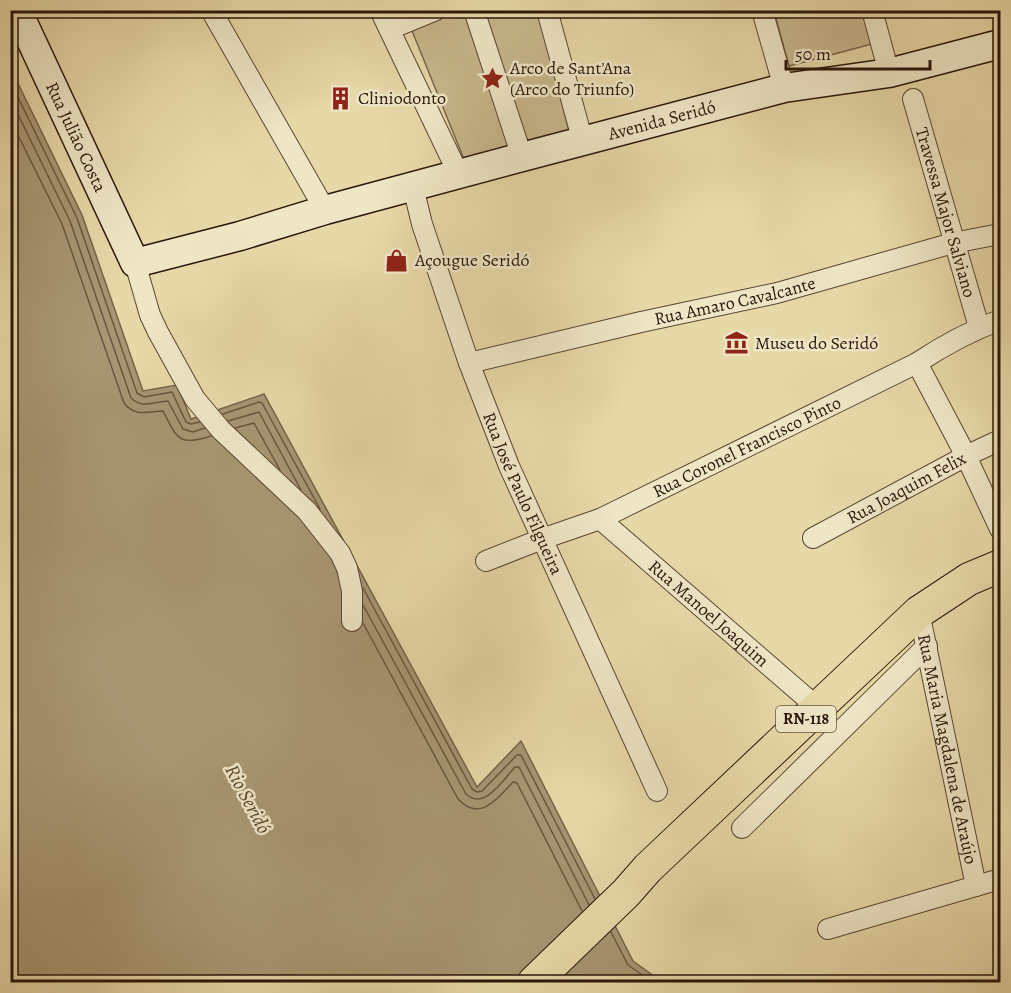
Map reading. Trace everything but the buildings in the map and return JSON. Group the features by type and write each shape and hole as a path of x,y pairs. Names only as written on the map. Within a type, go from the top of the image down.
{"main road":[{"name":"Rua Julião Costa","path":"17,10 135,263"},
{"name":"Avenida Seridó","path":"135,263 240,236 322,206 413,187 784,88 889,73 1000,44"},
{"name":"RN-118","path":"534,982 626,893 648,868 919,612 969,579 1000,566"}],"street":[{"path":"211,10 322,206"},
{"path":"380,10 459,175"},
{"path":"390,29 436,10"},
{"path":"474,10 522,157"},
{"path":"547,10 583,142"},
{"path":"762,10 784,88"},
{"path":"872,10 889,73"},
{"name":"Travessa Major Salviano","path":"913,99 979,327"},
{"name":"Rua José Paulo Filgueira","path":"413,187 422,224 469,363 509,466 657,791"},
{"name":"Rua Amaro Cavalcante","path":"469,363 630,324 777,293 953,243 1000,234"},
{"path":"135,263 150,315 195,399 221,430 307,511 340,553 347,568 352,591 352,621"},
{"name":"Rua Coronel Francisco Pinto","path":"486,561 600,519 917,363 945,344 979,327 1000,320"},
{"path":"917,363 966,456 1000,529"},
{"name":"Rua Joaquim Felix","path":"813,538 1000,440"},
{"name":"Rua Manoel Joaquim","path":"600,519 818,708"},
{"name":"Rua Maria Magdalena de Araújo","path":"919,612 976,886"},
{"path":"742,828 927,646"},
{"path":"828,929 1000,879"}],"shaded area":[{"path":"404,11 539,11 571,139 468,169"},
{"path":"774,11 863,11 872,44 789,66"}],"water":[{"name":"Rio Seridó","path":"10,67 82,215 143,391 177,385 191,419 264,394 477,787 521,741 633,961 662,982 11,982"}],"place":[{"name":"Arco de Sant'Ana (Arco do Triunfo)","path":"492,78"},
{"name":"Cliniodonto","path":"340,98"},
{"name":"Açougue Seridó","path":"397,260"},
{"name":"Museu do Seridó","path":"737,343"}]}
